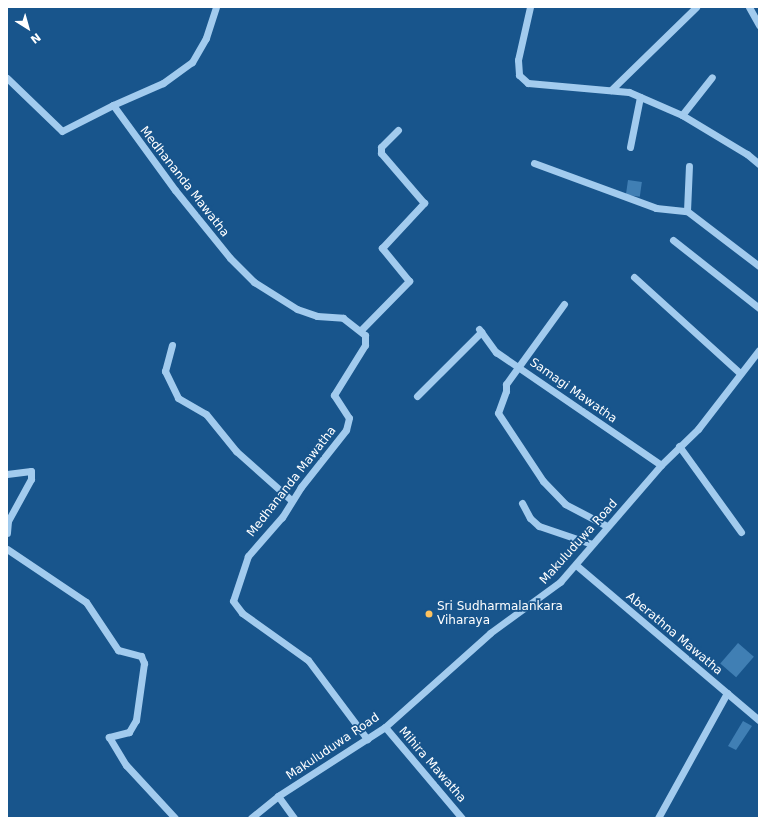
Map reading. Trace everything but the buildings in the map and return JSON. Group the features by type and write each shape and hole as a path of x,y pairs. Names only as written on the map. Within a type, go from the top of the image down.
{"street":[{"path":"7,78 62,131 113,105 162,83 192,62 206,38 216,7"},
{"path":"530,7 518,60 519,75 528,83 547,86 611,90 640,97 682,115 747,154 759,164"},
{"path":"611,90 696,7"},
{"path":"749,7 759,24"},
{"path":"682,115 712,77"},
{"path":"630,147 640,97"},
{"name":"Medhananda Mawatha","path":"113,105 175,190 230,258 254,282 297,309 317,316 343,318 361,330 365,335 365,345 334,395 349,418 346,430 291,500 282,517 248,556 233,601 242,613 308,660 367,739"},
{"path":"361,330 408,280 382,248 424,203 381,153 381,147 398,130"},
{"path":"534,163 656,208 687,211 759,266"},
{"path":"687,211 689,166"},
{"path":"673,240 759,308"},
{"path":"634,277 740,372"},
{"path":"564,304 517,366 506,384 506,395 498,409 500,416 543,481 565,504 607,526"},
{"name":"Samagi Mawatha","path":"417,396 480,331 496,352 661,465"},
{"path":"172,345 164,371 178,398 190,402 206,414 236,451 291,500"},
{"name":"Makuluduwa Road","path":"251,818 278,796 385,727 490,633 545,596 576,565 607,526 661,465 698,429 740,372 759,350"},
{"path":"680,446 741,532"},
{"path":"7,474 31,471 31,479 8,521 7,533"},
{"path":"522,503 530,518 539,526 592,544"},
{"path":"7,549 86,602 118,650 141,656 144,663 136,720 129,732 109,737 126,765 175,818"},
{"name":"Aberathna Mawatha","path":"576,565 759,720"},
{"path":"658,818 727,693"},
{"name":"Mihira Mawatha","path":"385,727 462,818"},
{"path":"278,796 294,818"}],"place":[{"name":"Sri Sudharmalankara Viharaya","path":"429,614"}]}
